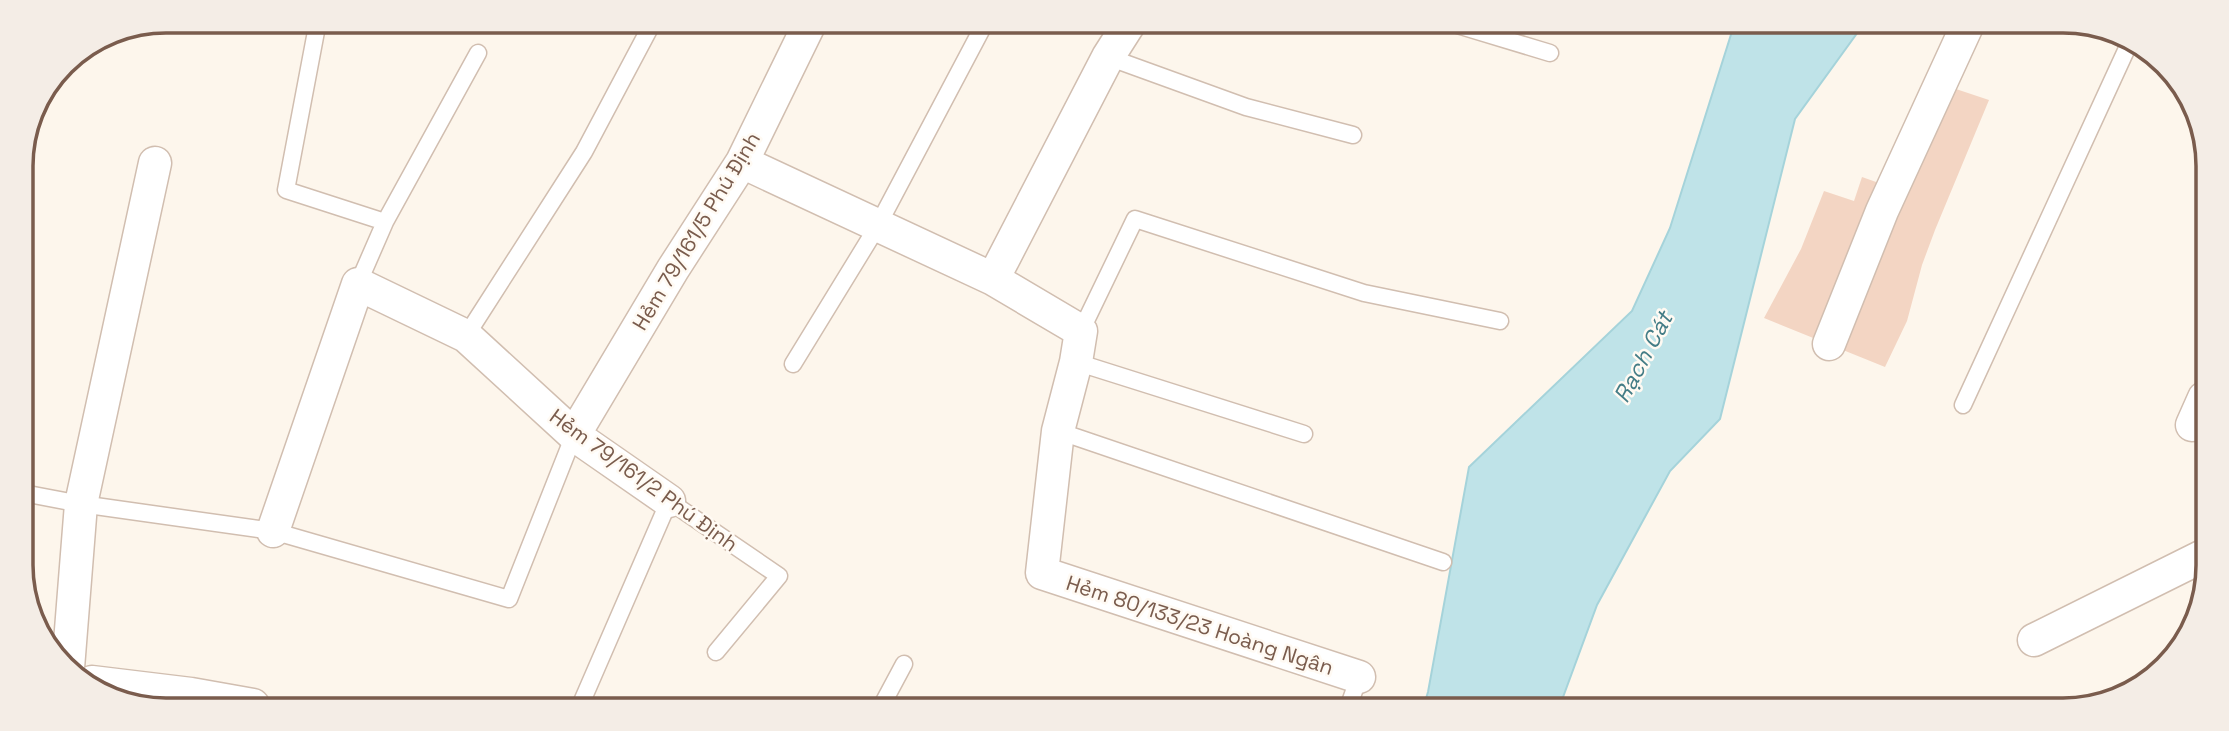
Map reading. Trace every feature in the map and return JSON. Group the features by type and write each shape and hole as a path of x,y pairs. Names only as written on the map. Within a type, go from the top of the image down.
{"street":[{"path":"993,279 1123,33"},
{"path":"1829,344 1882,211 1964,33"},
{"name":"Hẻm 79/161/5 Phú Định","path":"574,435 673,269 742,162 805,34"},
{"path":"742,162 993,279 1082,331 1058,431"},
{"path":"69,655 81,504 155,163"},
{"name":"Hẻm 79/161/2 Phú Định","path":"358,284 466,336 574,435 669,501"},
{"path":"273,531 358,284"},
{"name":"Hẻm 80/133/23 Hoàng Ngân","path":"1058,431 1042,573 1359,677"},
{"path":"2034,640 2196,559"},
{"path":"107,684 213,698"}],"lane":[{"path":"1486,33 1550,52"},
{"path":"316,34 286,190 385,222"},
{"path":"466,336 584,152 647,34"},
{"path":"793,364 877,227 979,34"},
{"path":"1963,405 2126,50"},
{"path":"358,284 385,222 478,53"},
{"path":"1108,57 1246,107 1353,135"},
{"path":"1082,331 1135,219 1364,293 1500,321"},
{"path":"1076,362 1304,434"},
{"path":"1058,431 1443,562"},
{"path":"33,495 273,531 509,599 574,435"},
{"path":"584,698 669,501"},
{"name":"Hẻm 79/161/2 Phú Định","path":"669,501 779,576 716,652"},
{"path":"886,698 904,664"},
{"path":"1352,697 1359,677"}],"water":[{"name":"Rạch Cát","path":"1731,33 1857,33 1795,119 1720,419 1670,471 1597,605 1563,697 1426,697 1469,467 1632,311 1670,228"}],"building":[{"path":"1941,84 1989,100 1922,265 1907,321 1885,367 1764,318 1801,249 1824,191 1854,201 1862,177 1893,188"}]}
